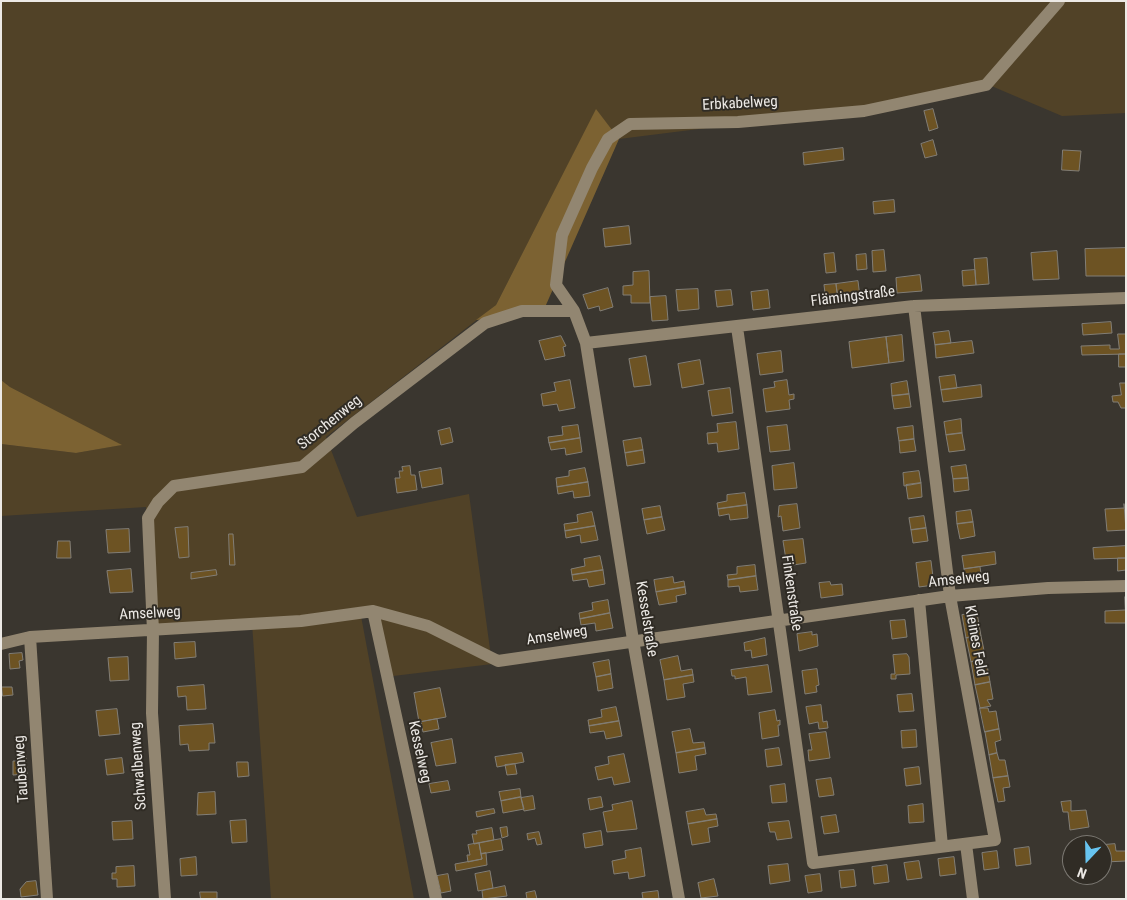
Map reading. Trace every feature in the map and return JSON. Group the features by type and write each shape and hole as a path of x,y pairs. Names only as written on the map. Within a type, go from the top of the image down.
{"street":[{"name":"Erbkabelweg","path":"586,343 574,312 556,285 562,235 592,168 608,139 630,124 738,122 864,111 986,85 1059,1"},
{"name":"Flämingstraße","path":"586,343 914,306 1126,298"},
{"name":"Kleines Feld","path":"813,863 995,840 950,596 914,306"},
{"name":"Storchenweg","path":"153,631 148,518 158,502 174,486 302,467 354,423 485,323 522,311 574,312"},
{"name":"Finkenstraße","path":"738,327 813,863"},
{"name":"Kesselstraße","path":"586,343 633,640 679,899"},
{"name":"Amselweg","path":"1,644 30,637 301,621 373,611 428,626 498,661 633,640 950,596 1048,588 1126,586"},
{"path":"919,600 942,846"},
{"name":"Kesselweg","path":"373,611 436,899"},
{"name":"Schwalbenweg","path":"153,631 152,713 165,899"},
{"name":"Taubenweg","path":"30,637 47,899"},
{"path":"966,844 973,899"}],"shaded area":[{"path":"1,1 1126,1 1126,113 1062,116 982,82 858,109 619,139 596,110 496,305 326,437 357,517 469,494 492,664 385,677 368,616 361,616 414,899 271,899 252,623 155,629 146,507 1,516 1,444 76,453 121,445 10,387 1,380"},
{"path":"596,109 619,139 542,314 476,320 496,305"},
{"path":"1,380 10,387 122,445 76,453 1,444"}],"building":[{"path":"933,109 938,128 929,131 924,111"},
{"path":"933,140 937,155 925,158 921,144"},
{"path":"843,148 844,160 804,165 803,153"},
{"path":"1063,150 1081,151 1079,171 1062,170"},
{"path":"894,200 895,212 874,214 873,202"},
{"path":"629,226 631,244 605,247 603,229"},
{"path":"1126,248 1126,276 1086,276 1085,249"},
{"path":"884,250 886,271 873,272 872,251"},
{"path":"1057,251 1059,279 1033,280 1031,253"},
{"path":"834,253 836,272 826,273 824,254"},
{"path":"866,254 867,269 857,270 856,255"},
{"path":"987,258 989,284 976,285 974,259"},
{"path":"975,270 976,285 963,286 962,271"},
{"path":"649,271 650,303 631,303 631,295 623,295 623,286 633,285 633,272"},
{"path":"920,275 922,291 897,293 896,278"},
{"path":"858,281 860,297 838,300 836,284"},
{"path":"836,284 838,300 826,301 824,285"},
{"path":"608,288 613,307 600,311 599,306 588,309 583,295"},
{"path":"698,289 699,309 678,311 676,290"},
{"path":"731,290 733,305 717,307 715,291"},
{"path":"768,290 770,308 753,310 751,292"},
{"path":"666,296 668,320 652,321 650,297"},
{"path":"1111,322 1112,333 1083,335 1082,324"},
{"path":"949,331 951,343 935,345 933,333"},
{"path":"1118,334 1126,334 1126,354 1082,355 1081,346 1110,345 1110,349 1119,349"},
{"path":"902,335 904,361 889,363 886,337"},
{"path":"561,336 566,346 563,347 565,356 545,360 539,341"},
{"path":"886,337 889,363 852,368 849,342"},
{"path":"972,341 974,353 936,358 935,345"},
{"path":"781,351 783,372 760,375 757,354"},
{"path":"1119,354 1126,354 1126,367 1119,367"},
{"path":"646,356 651,385 634,387 629,359"},
{"path":"700,360 704,384 682,388 678,364"},
{"path":"955,375 957,388 941,390 939,377"},
{"path":"570,380 575,408 559,411 557,404 543,406 541,394 556,391 554,383"},
{"path":"787,380 789,395 794,394 794,399 789,400 790,409 766,412 763,389 775,387 774,382"},
{"path":"907,381 909,394 892,396 891,384"},
{"path":"1120,383 1126,383 1126,408 1121,408 1118,402 1113,402 1112,396 1121,395"},
{"path":"981,385 982,397 943,402 941,390"},
{"path":"730,388 733,413 712,416 708,391"},
{"path":"909,394 911,407 894,409 892,396"},
{"path":"961,419 962,433 946,435 944,422"},
{"path":"736,422 739,449 718,452 717,443 708,444 707,433 718,432 717,424"},
{"path":"578,425 580,438 549,443 548,437 563,435 562,427"},
{"path":"787,425 790,450 770,452 767,427"},
{"path":"913,426 914,439 899,441 897,428"},
{"path":"450,428 453,442 441,445 438,431"},
{"path":"962,433 965,450 949,452 946,435"},
{"path":"580,438 582,452 566,455 565,448 551,450 549,443"},
{"path":"641,438 643,450 625,453 623,441"},
{"path":"914,439 916,451 900,453 899,441"},
{"path":"643,450 645,463 627,466 625,453"},
{"path":"794,463 797,488 774,490 772,466"},
{"path":"966,465 968,478 953,479 951,467"},
{"path":"410,466 411,475 415,475 417,490 397,493 395,478 400,478 399,471 403,471 402,467"},
{"path":"441,468 443,484 422,488 419,472"},
{"path":"585,468 588,482 557,487 556,478 569,476 569,471"},
{"path":"919,471 921,483 904,486 903,473"},
{"path":"968,478 969,490 954,492 953,479"},
{"path":"588,482 590,496 574,498 573,491 558,494 557,487"},
{"path":"921,483 922,497 908,499 906,485"},
{"path":"745,493 747,505 718,509 717,503 727,501 727,495"},
{"path":"797,504 800,528 783,531 781,516 778,517 779,506"},
{"path":"1124,504 1126,530 1107,531 1105,509 1124,508"},
{"path":"747,505 748,518 730,520 729,514 719,516 718,509"},
{"path":"660,506 662,517 644,520 642,509"},
{"path":"971,510 973,522 957,524 956,512"},
{"path":"592,512 595,526 565,531 564,524 578,522 577,515"},
{"path":"924,516 926,528 911,530 909,518"},
{"path":"662,517 665,530 647,534 644,520"},
{"path":"973,522 975,536 960,539 957,524"},
{"path":"595,526 598,540 581,543 580,535 566,538 565,531"},
{"path":"188,527 189,557 179,558 175,528"},
{"path":"926,528 928,541 913,543 911,530"},
{"path":"129,529 130,552 108,553 106,530"},
{"path":"229,534 233,534 235,565 230,565"},
{"path":"803,539 806,563 787,566 783,541"},
{"path":"58,541 70,541 71,558 57,558"},
{"path":"1126,546 1126,558 1094,559 1093,548"},
{"path":"995,552 996,564 964,569 962,556"},
{"path":"600,556 603,570 572,575 571,569 585,566 584,559"},
{"path":"1118,558 1126,558 1126,570 1118,571"},
{"path":"931,561 934,585 919,587 916,563"},
{"path":"755,565 756,576 728,580 727,575 737,574 737,567"},
{"path":"980,567 982,580 966,582 964,569"},
{"path":"131,569 133,592 110,593 107,571"},
{"path":"216,570 217,575 191,579 191,573"},
{"path":"603,570 605,584 589,587 587,579 573,581 572,575"},
{"path":"756,576 758,590 740,592 739,586 728,587 728,580"},
{"path":"673,577 674,583 684,581 685,587 656,592 654,580"},
{"path":"830,582 831,585 842,584 843,595 821,598 819,583"},
{"path":"685,587 686,594 676,596 677,602 659,605 656,592"},
{"path":"1125,597 1126,623 1105,623 1105,611 1125,610"},
{"path":"608,600 610,613 580,619 579,613 593,610 592,603"},
{"path":"610,613 613,628 596,631 595,623 581,625 580,619"},
{"path":"977,613 981,636 966,638 962,615"},
{"path":"905,620 907,637 892,639 890,621"},
{"path":"812,632 812,635 817,634 818,646 799,651 797,634"},
{"path":"981,636 985,655 979,660 971,662 966,638"},
{"path":"765,638 767,655 752,658 751,650 745,651 744,643"},
{"path":"195,642 196,657 175,659 174,643"},
{"path":"22,653 23,660 19,661 20,668 10,669 9,654"},
{"path":"907,654 909,657 910,674 896,675 896,679 891,679 891,674 895,674 893,655"},
{"path":"678,656 681,671 692,669 693,675 664,680 660,660"},
{"path":"128,657 129,680 110,681 108,658"},
{"path":"609,660 611,674 596,677 593,663"},
{"path":"979,660 981,666 987,665 990,682 975,685 971,662"},
{"path":"768,665 772,692 748,695 746,677 735,679 735,676 732,676 731,670"},
{"path":"817,669 819,685 816,686 817,692 805,694 802,671"},
{"path":"611,674 613,688 598,691 596,677"},
{"path":"693,675 694,682 683,684 685,697 667,700 664,680"},
{"path":"990,682 993,699 987,700 991,706 980,708 975,685"},
{"path":"204,685 206,709 187,710 186,696 178,697 177,687"},
{"path":"2,687 12,687 13,695 3,696"},
{"path":"440,688 446,717 419,722 414,693"},
{"path":"912,694 914,711 899,712 897,695"},
{"path":"821,705 823,722 827,721 828,728 819,729 818,722 809,724 806,707"},
{"path":"616,707 619,721 589,726 588,720 602,717 601,710"},
{"path":"980,708 988,708 989,712 996,711 999,729 985,732"},
{"path":"117,709 120,734 99,736 96,711"},
{"path":"775,710 777,721 780,720 780,725 778,725 779,736 762,739 759,713"},
{"path":"437,719 439,729 423,732 421,722"},
{"path":"619,721 622,736 606,739 604,731 590,733 589,726"},
{"path":"213,724 215,743 209,743 209,750 189,751 188,744 180,745 179,726"},
{"path":"690,729 693,743 704,742 705,748 676,753 672,732"},
{"path":"999,729 1001,740 995,742 997,753 989,755 985,732"},
{"path":"916,730 917,747 902,748 901,731"},
{"path":"826,732 830,758 809,761 808,750 812,750 809,734"},
{"path":"452,739 456,763 436,766 431,743"},
{"path":"705,748 706,754 695,756 697,770 679,773 676,753"},
{"path":"779,748 782,765 767,767 765,750"},
{"path":"522,753 524,762 497,767 495,757"},
{"path":"997,753 999,760 1005,760 1008,776 993,778 989,755"},
{"path":"624,754 630,782 614,785 612,777 598,780 595,767 609,764 608,757"},
{"path":"16,755 26,755 27,774 13,775 13,761 16,761"},
{"path":"122,758 124,773 107,775 105,760"},
{"path":"237,762 248,762 249,776 238,777"},
{"path":"515,764 517,774 507,775 505,765"},
{"path":"919,767 921,784 906,786 904,769"},
{"path":"1008,776 1010,787 1003,788 1005,801 998,802 993,778"},
{"path":"831,778 834,795 819,797 816,780"},
{"path":"448,781 450,790 431,793 429,784"},
{"path":"785,784 787,802 772,803 770,786"},
{"path":"520,789 521,797 501,801 499,792"},
{"path":"215,792 216,814 197,815 198,793"},
{"path":"533,796 535,809 524,811 521,798"},
{"path":"521,797 524,809 503,813 501,801"},
{"path":"601,797 603,807 590,810 588,799"},
{"path":"632,801 637,829 607,832 603,812 613,810 612,805"},
{"path":"1071,801 1071,811 1086,810 1089,827 1070,830 1068,812 1063,812 1061,802"},
{"path":"923,804 924,822 909,823 908,806"},
{"path":"494,809 495,813 477,817 476,812"},
{"path":"704,809 706,815 716,814 717,819 688,824 686,812"},
{"path":"836,815 839,832 824,834 821,817"},
{"path":"717,819 718,826 708,828 710,842 692,845 688,824"},
{"path":"246,820 247,842 232,843 230,821"},
{"path":"132,821 133,839 113,840 112,822"},
{"path":"789,821 792,838 777,840 775,832 770,832 768,823"},
{"path":"507,827 508,836 502,838 500,828"},
{"path":"492,828 494,840 474,844 472,834 477,834 476,831"},
{"path":"601,831 603,845 585,848 583,834"},
{"path":"539,832 542,844 537,845 535,838 528,840 527,834"},
{"path":"501,839 503,850 481,854 479,843"},
{"path":"479,843 482,859 468,862 467,855 470,855 468,845"},
{"path":"1112,844 1115,844 1116,851 1126,851 1126,861 1112,862"},
{"path":"1029,847 1031,864 1016,866 1014,849"},
{"path":"641,848 645,876 629,879 628,872 614,874 612,861 626,858 625,851"},
{"path":"997,851 999,868 984,870 982,853"},
{"path":"486,853 487,865 456,871 455,864 482,859 481,854"},
{"path":"196,857 197,875 181,876 180,859"},
{"path":"954,857 956,874 940,876 938,859"},
{"path":"919,861 922,878 907,880 904,863"},
{"path":"788,864 790,881 770,884 768,866"},
{"path":"887,865 889,882 874,884 872,867"},
{"path":"134,866 135,886 117,887 117,879 112,879 112,873 116,873 116,867"},
{"path":"854,870 856,886 841,888 839,871"},
{"path":"490,871 493,888 478,891 475,874"},
{"path":"448,874 451,891 441,893 437,876"},
{"path":"820,874 822,891 808,893 805,876"},
{"path":"714,879 718,896 701,898 698,883"},
{"path":"36,881 38,895 21,897 20,889 26,882"},
{"path":"505,886 507,896 483,899 482,891"},
{"path":"535,891 537,899 527,899 526,893"},
{"path":"658,891 659,899 643,899 642,893"},
{"path":"200,892 217,892 217,899 201,899"}]}
